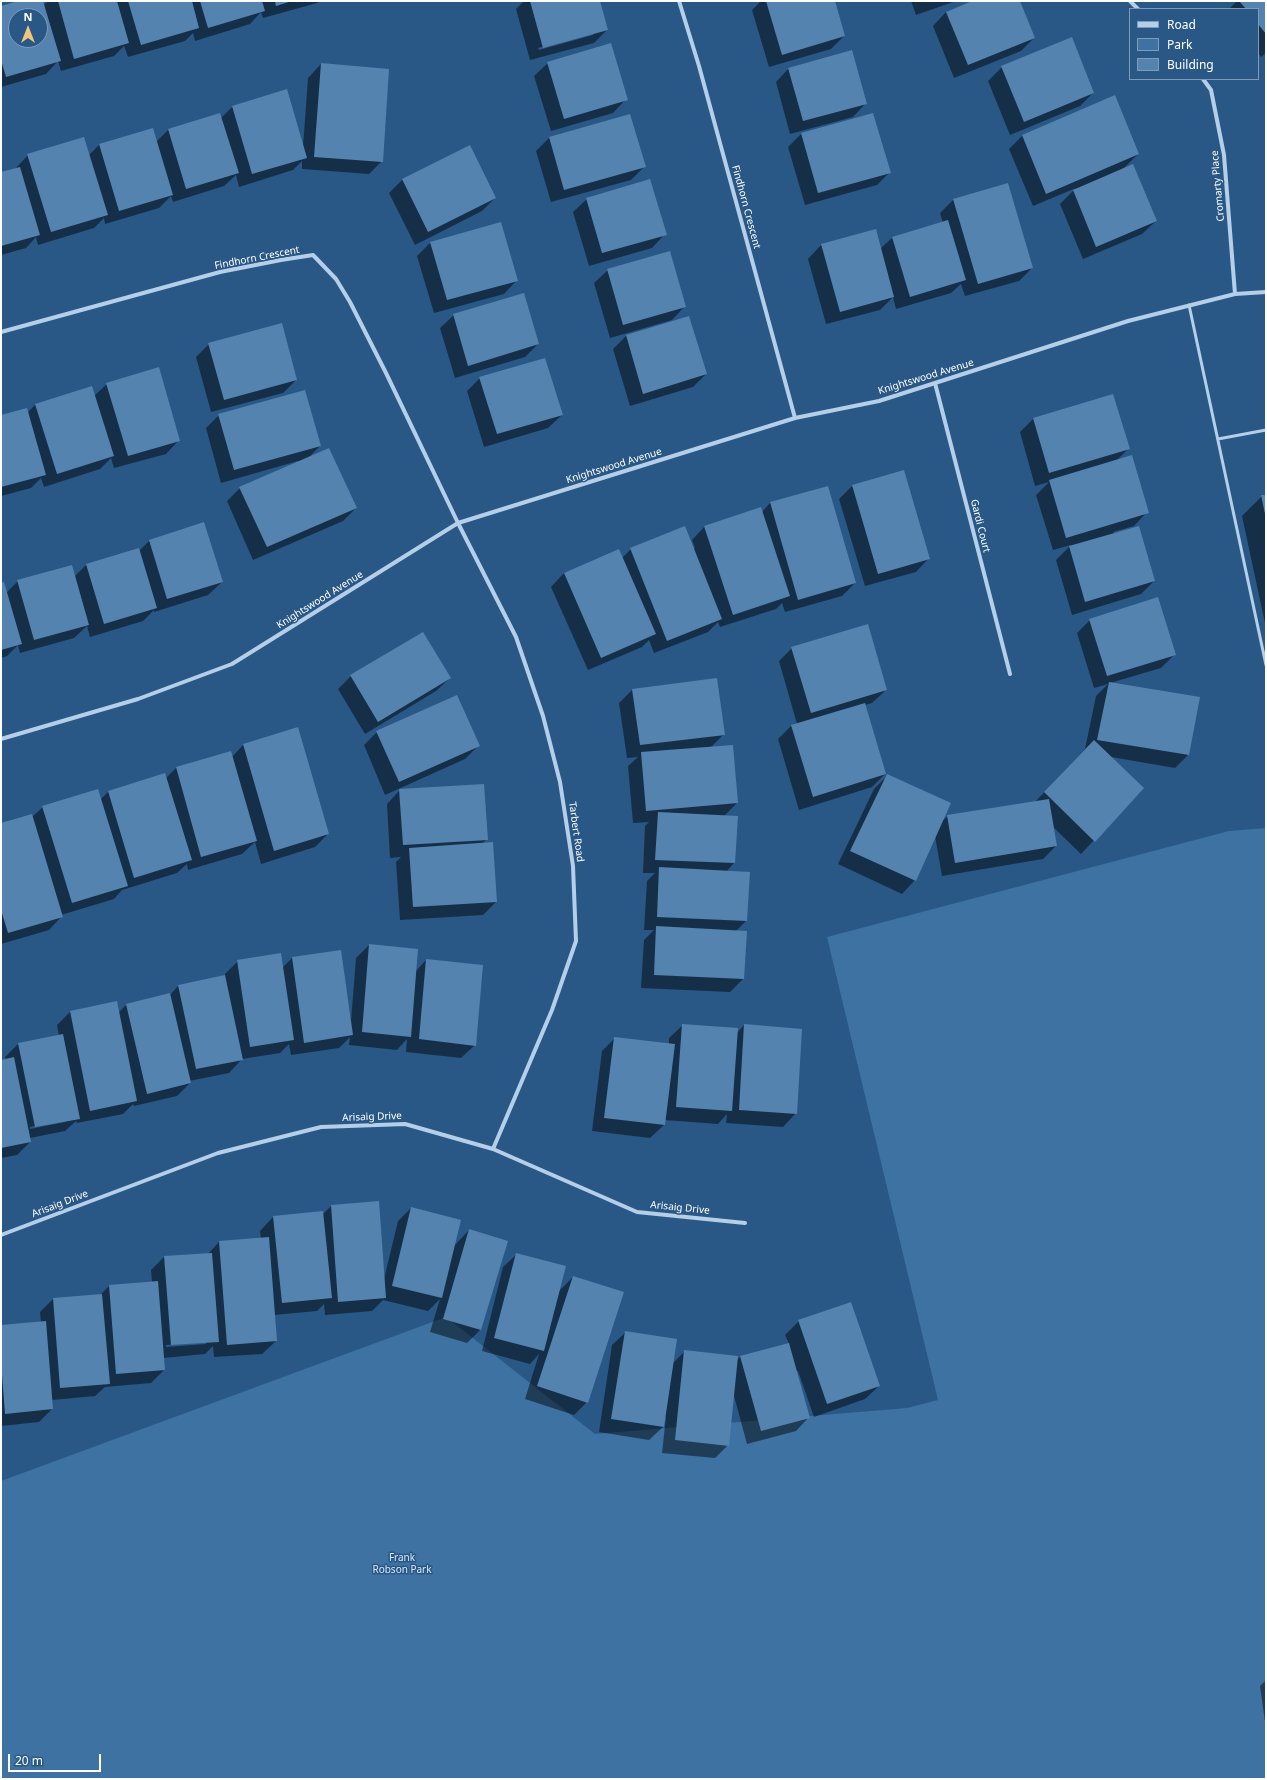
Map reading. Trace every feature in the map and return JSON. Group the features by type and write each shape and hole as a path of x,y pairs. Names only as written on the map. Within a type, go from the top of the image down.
{"street":[{"name":"Findhorn Crescent","path":"679,1 699,66 795,418"},
{"name":"Cromarty Place","path":"1204,80 1211,90 1224,156 1235,294"},
{"name":"Findhorn Crescent","path":"1,332 220,272 313,255 336,279 350,302 458,523"},
{"name":"Knightswood Avenue","path":"1,739 138,699 232,664 458,523 795,418 879,401 1128,321 1235,294 1266,292"},
{"name":"Gardi Court","path":"936,383 1010,674"},
{"name":"Tarbert Road","path":"458,523 516,637 531,680 543,716 560,782 573,866 576,941 552,1010 493,1149"},
{"name":"Arisaig Drive","path":"1,1235 218,1153 321,1127 405,1124 493,1149 637,1212 745,1223"}],"lane":[{"path":"1189,305 1266,664"},
{"path":"1218,439 1266,430"}],"green space":[{"name":"Frank Robson Park","path":"1266,828 1266,1779 1,1779 1,1481 446,1317 595,1434 907,1408 938,1400 827,937 1229,831"}],"building":[{"path":"18,1 43,1 45,8 8,8 8,48 48,48 48,18 61,61 6,77 1,60 1,6"},
{"path":"58,1 117,1 129,43 74,59"},
{"path":"128,1 192,1 199,28 141,45"},
{"path":"200,1 262,1 265,11 208,28"},
{"path":"275,1 292,1 276,6"},
{"path":"530,1 600,1 608,30 543,48"},
{"path":"766,1 835,1 845,36 782,55"},
{"path":"972,1 1020,1 1035,38 968,65 946,12"},
{"path":"1239,1 1266,1 1266,34 1259,25 1259,8 1245,8"},
{"path":"1072,37 1094,93 1024,122 1001,66"},
{"path":"611,43 628,100 564,119 547,62"},
{"path":"852,50 867,104 803,121 788,68"},
{"path":"321,63 389,69 383,162 314,157"},
{"path":"287,89 307,158 252,174 232,106"},
{"path":"1115,95 1139,154 1046,194 1022,135"},
{"path":"220,113 239,173 186,189 168,129"},
{"path":"873,113 891,173 818,193 801,133"},
{"path":"630,114 646,167 564,190 549,137"},
{"path":"153,128 173,195 119,211 99,144"},
{"path":"84,137 108,215 51,232 27,154"},
{"path":"470,145 496,198 428,232 402,179"},
{"path":"1133,164 1157,221 1096,247 1073,190"},
{"path":"20,167 40,235 1,246 1,172"},
{"path":"650,179 667,235 602,253 586,198"},
{"path":"1008,183 1033,268 978,284 953,199"},
{"path":"948,220 966,280 910,297 892,237"},
{"path":"501,222 518,281 447,300 430,242"},
{"path":"876,229 894,297 840,312 821,244"},
{"path":"670,251 686,307 623,325 607,269"},
{"path":"524,293 539,344 468,366 453,314"},
{"path":"689,316 707,374 643,394 626,335"},
{"path":"282,323 297,380 224,400 208,343"},
{"path":"545,358 563,415 497,434 479,377"},
{"path":"159,367 180,441 128,456 106,383"},
{"path":"92,386 114,456 57,474 35,404"},
{"path":"305,390 321,446 234,470 218,414"},
{"path":"1113,394 1130,449 1049,473 1033,418"},
{"path":"27,408 46,475 1,487 1,415"},
{"path":"329,448 357,508 267,547 239,487"},
{"path":"1132,455 1149,513 1066,538 1049,480"},
{"path":"904,470 930,559 878,574 852,485"},
{"path":"828,486 856,583 798,600 770,502"},
{"path":"1261,495 1266,495 1266,514 1265,514"},
{"path":"761,507 790,596 733,615 704,526"},
{"path":"204,522 223,582 167,599 149,540"},
{"path":"685,526 722,619 667,641 630,548"},
{"path":"1139,526 1155,581 1085,602 1069,546"},
{"path":"139,548 157,608 104,624 86,564"},
{"path":"619,549 656,634 601,658 564,573"},
{"path":"72,565 89,625 34,640 17,580"},
{"path":"4,582 22,644 1,650 1,583"},
{"path":"1158,597 1176,655 1107,676 1089,619"},
{"path":"868,624 887,690 811,713 791,647"},
{"path":"423,632 451,678 378,722 350,675"},
{"path":"717,678 725,735 640,745 632,689"},
{"path":"1109,682 1200,697 1189,755 1097,740"},
{"path":"457,695 480,746 399,782 376,731"},
{"path":"865,703 886,774 813,797 791,725"},
{"path":"298,727 329,834 274,851 243,744"},
{"path":"1094,740 1144,788 1095,842 1044,792"},
{"path":"733,745 738,803 646,811 641,752"},
{"path":"231,751 257,841 201,857 176,767"},
{"path":"165,773 192,860 134,878 108,791"},
{"path":"887,774 951,803 916,881 850,851"},
{"path":"484,784 488,840 403,845 399,789"},
{"path":"98,789 128,886 72,903 42,806"},
{"path":"1049,799 1057,846 955,863 947,815"},
{"path":"658,812 738,816 735,863 655,860"},
{"path":"32,814 63,917 8,933 1,910 1,823"},
{"path":"493,842 497,902 413,907 409,848"},
{"path":"659,867 750,872 747,921 657,917"},
{"path":"656,926 747,931 744,979 654,975"},
{"path":"369,944 418,949 411,1037 362,1032"},
{"path":"341,950 353,1035 304,1043 292,957"},
{"path":"281,953 294,1040 250,1047 237,960"},
{"path":"426,959 483,965 476,1046 419,1039"},
{"path":"225,975 243,1060 196,1069 178,985"},
{"path":"170,993 191,1083 147,1094 126,1004"},
{"path":"117,1001 137,1101 90,1111 70,1011"},
{"path":"682,1024 738,1028 732,1111 676,1107"},
{"path":"744,1024 802,1029 797,1114 739,1110"},
{"path":"63,1034 80,1119 35,1127 18,1043"},
{"path":"614,1037 675,1044 665,1125 604,1118"},
{"path":"14,1057 31,1142 1,1148 1,1060"},
{"path":"379,1201 386,1298 338,1302 331,1205"},
{"path":"411,1207 461,1220 442,1298 392,1286"},
{"path":"323,1211 332,1298 282,1303 273,1216"},
{"path":"469,1229 508,1241 481,1330 443,1319"},
{"path":"269,1237 277,1341 227,1345 219,1241"},
{"path":"212,1253 219,1342 171,1345 164,1256"},
{"path":"516,1253 566,1266 544,1351 494,1338"},
{"path":"573,1276 624,1292 588,1403 537,1386"},
{"path":"158,1281 165,1370 116,1374 109,1285"},
{"path":"102,1294 110,1384 60,1388 53,1298"},
{"path":"851,1302 880,1386 827,1404 798,1320"},
{"path":"46,1321 53,1409 5,1414 1,1361 1,1325"},
{"path":"625,1331 677,1339 664,1427 611,1419"},
{"path":"789,1343 810,1418 761,1431 740,1356"},
{"path":"684,1350 738,1356 729,1446 675,1440"}]}
